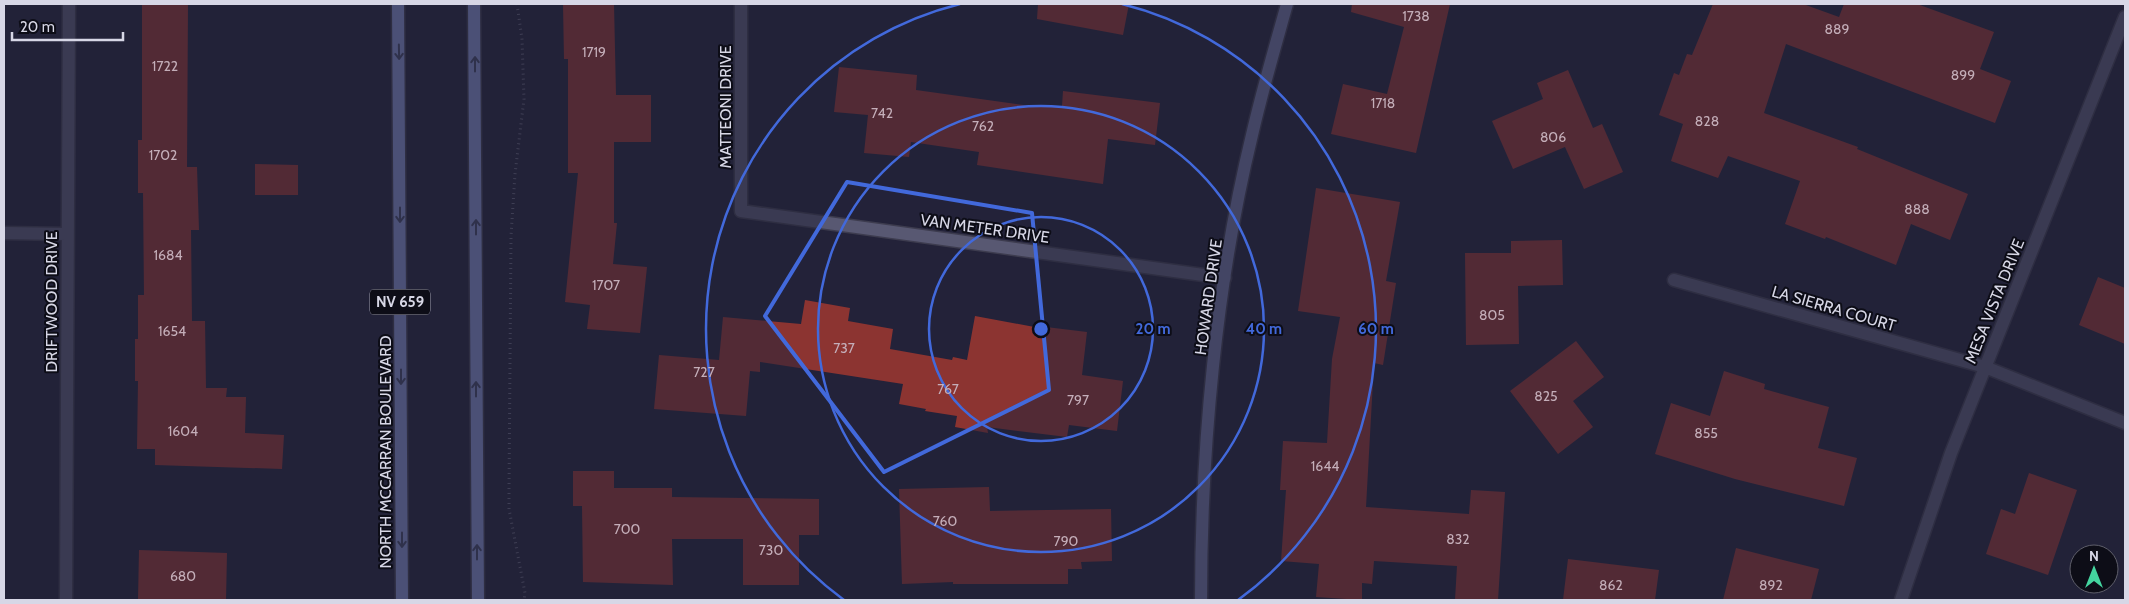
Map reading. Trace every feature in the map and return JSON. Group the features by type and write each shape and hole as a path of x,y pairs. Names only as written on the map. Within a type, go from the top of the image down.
{"main road":[{"name":"NORTH MCCARRAN BOULEVARD","path":"398,4 402,600"},
{"path":"474,4 478,600"}],"street":[{"name":"DRIFTWOOD DRIVE","path":"66,600 69,4"},
{"name":"MATTEONI DRIVE","path":"741,211 742,4"},
{"name":"HOWARD DRIVE","path":"1201,600 1208,412 1225,278 1252,136 1287,4"},
{"name":"MESA VISTA DRIVE","path":"1901,600 1951,454 2125,17"},
{"name":"VAN METER DRIVE","path":"741,211 1225,278"},
{"path":"4,233 68,234"},
{"name":"LA SIERRA COURT","path":"1674,280 1985,367 2125,423"}],"path":[{"path":"518,4 522,39 524,99 515,174 511,236 508,490 509,509 525,593 524,600"}],"highlighted area":[{"path":"847,182 1032,213 1049,390 884,472 765,316"}],"building":[{"path":"142,4 188,4 187,167 197,167 199,230 191,230 192,321 205,321 206,388 227,388 226,397 246,397 245,433 284,435 282,469 155,465 155,449 137,449 138,381 135,381 135,339 138,339 138,295 144,295 143,193 138,193 138,140 142,140"},
{"path":"563,4 614,4 616,95 651,95 651,142 614,142 614,223 617,223 613,264 647,267 640,333 587,329 590,305 565,302 578,173 568,173 568,59 564,59"},
{"path":"1038,4 1129,4 1123,35 1037,19"},
{"path":"1352,4 1450,4 1416,153 1331,134 1343,84 1387,94 1404,27 1351,12"},
{"path":"1713,4 1803,4 1839,17 1844,4 1917,4 1994,32 1980,69 2011,81 1995,123 1786,44 1764,113 1858,147 1857,149 1968,194 1950,240 1911,224 1896,265 1826,237 1825,239 1785,224 1800,181 1728,156 1718,178 1671,161 1683,124 1659,115 1674,73 1679,75 1687,54 1692,55"},
{"path":"839,67 917,75 916,90 1031,106 1062,106 1063,91 1160,103 1155,145 1108,139 1103,184 977,165 979,152 911,142 909,157 864,153 868,115 834,112"},
{"path":"1568,70 1593,128 1602,124 1623,172 1584,189 1565,147 1513,169 1492,121 1543,99 1537,83"},
{"path":"255,164 298,165 298,195 255,195"},
{"path":"1316,188 1400,202 1386,281 1396,283 1383,365 1374,363 1366,507 1469,514 1471,490 1505,492 1498,600 1455,600 1457,566 1374,561 1372,584 1362,583 1362,600 1316,597 1319,564 1281,561 1286,490 1280,490 1283,441 1327,443 1332,359 1340,317 1298,311"},
{"path":"1562,240 1563,285 1518,286 1519,344 1466,345 1465,253 1511,253 1511,241"},
{"path":"2098,277 2125,288 2125,344 2079,325"},
{"path":"805,300 850,308 848,321 893,329 890,349 952,360 953,357 967,360 975,316 1045,329 1046,327 1087,332 1082,375 1123,381 1117,431 1069,425 1067,437 987,427 988,433 955,427 957,416 925,411 926,409 899,404 903,384 760,362 760,372 750,371 746,416 654,409 659,355 719,360 723,317 801,324"},
{"path":"1576,341 1604,377 1573,401 1593,427 1558,454 1510,391"},
{"path":"1724,371 1765,384 1764,389 1829,407 1818,448 1857,458 1844,506 1735,479 1655,454 1671,403 1710,416"},
{"path":"573,471 614,471 614,488 672,488 672,497 819,499 819,535 799,535 799,585 743,585 743,539 672,539 673,585 583,582 582,506 573,506"},
{"path":"2029,473 2077,490 2048,575 1986,554 2001,509 2015,514"},
{"path":"989,487 990,511 1111,509 1112,561 1081,562 1082,569 1068,569 1068,584 953,584 953,582 902,584 899,489"},
{"path":"1736,548 1819,569 1811,600 1723,600"},
{"path":"139,550 227,553 226,600 138,600"},
{"path":"1568,559 1659,570 1655,600 1563,600"}]}
